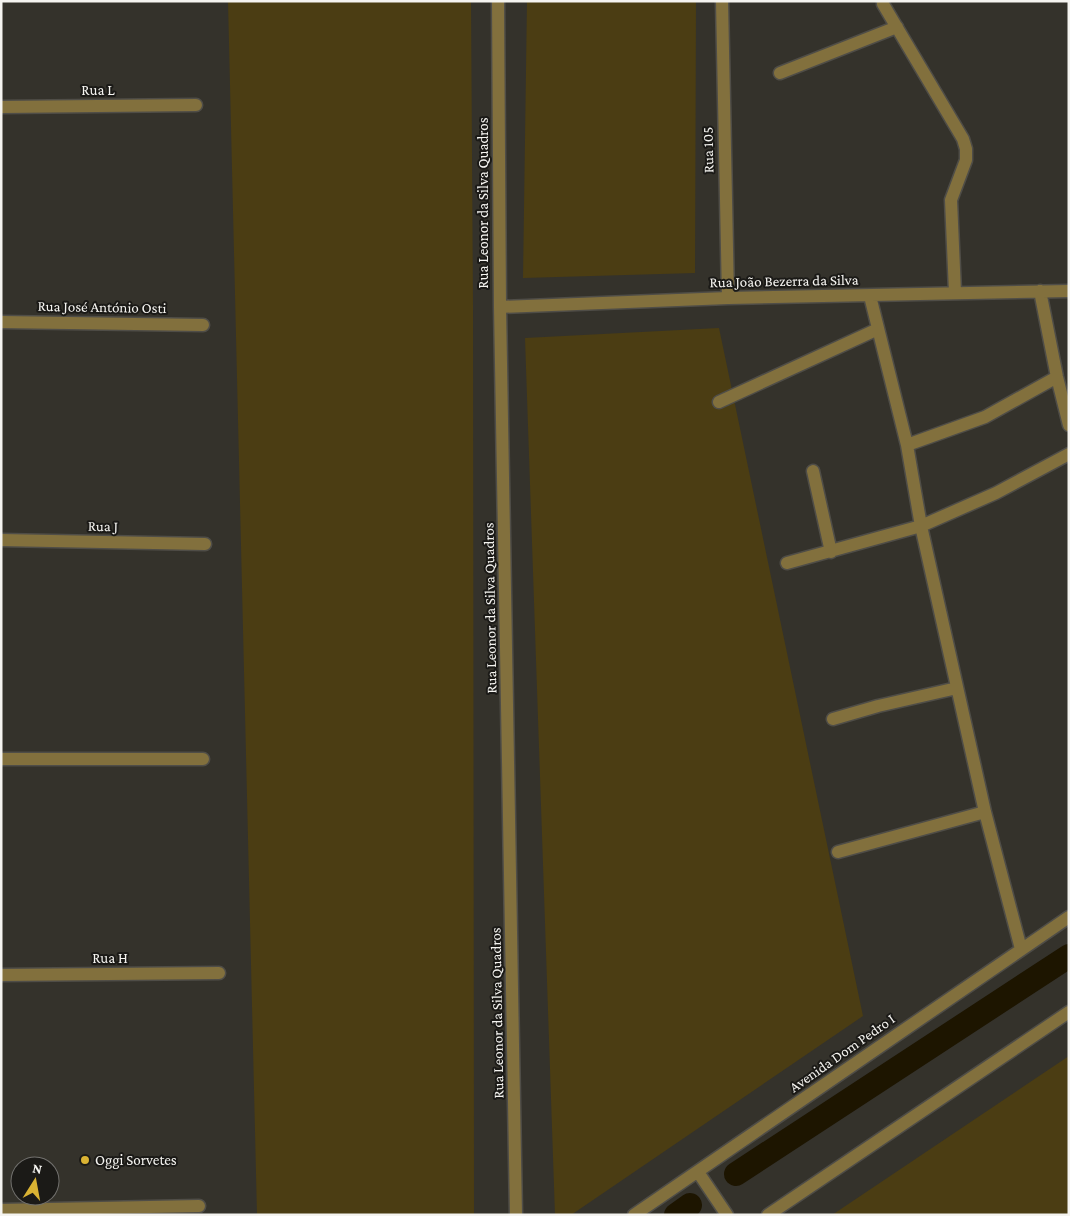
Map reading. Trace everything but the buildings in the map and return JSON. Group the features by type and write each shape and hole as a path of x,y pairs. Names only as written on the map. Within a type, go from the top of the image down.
{"street":[{"name":"Rua Leonor da Silva Quadros","path":"498,1 500,307 516,1215"},
{"name":"Rua 105","path":"722,1 728,298"},
{"path":"882,4 963,139 966,149 966,160 951,200 955,292"},
{"path":"780,73 897,27"},
{"name":"Rua L","path":"1,107 196,105"},
{"path":"1040,291 1057,377 1069,425"},
{"name":"Rua João Bezerra da Silva","path":"500,307 728,298 1069,291"},
{"path":"870,296 907,446 921,526 985,812 1021,949"},
{"name":"Rua José António Osti","path":"1,322 203,325"},
{"path":"719,402 878,329"},
{"path":"907,446 985,417 1057,377"},
{"path":"786,563 921,526 996,493 1069,454"},
{"path":"813,470 831,552"},
{"name":"Rua J","path":"1,540 205,544"},
{"path":"833,719 878,706 957,688"},
{"path":"1,759 203,759"},
{"path":"838,852 985,812"},
{"name":"Avenida Dom Pedro I","path":"634,1215 1069,917"},
{"name":"Rua H","path":"1,975 219,973"},
{"path":"768,1215 1069,1012"},
{"path":"698,1172 727,1215"},
{"path":"1,1210 200,1206"}],"shaded area":[{"path":"228,1 471,1 474,1215 257,1215"},
{"path":"527,1 696,1 695,273 523,278"},
{"path":"719,328 863,1016 571,1215 555,1215 525,338"},
{"path":"1069,1056 1069,1215 832,1215"}],"waterway":[{"path":"736,1174 1069,956"},
{"path":"676,1215 690,1205"}],"place":[{"name":"Oggi Sorvetes","path":"85,1160"}]}
